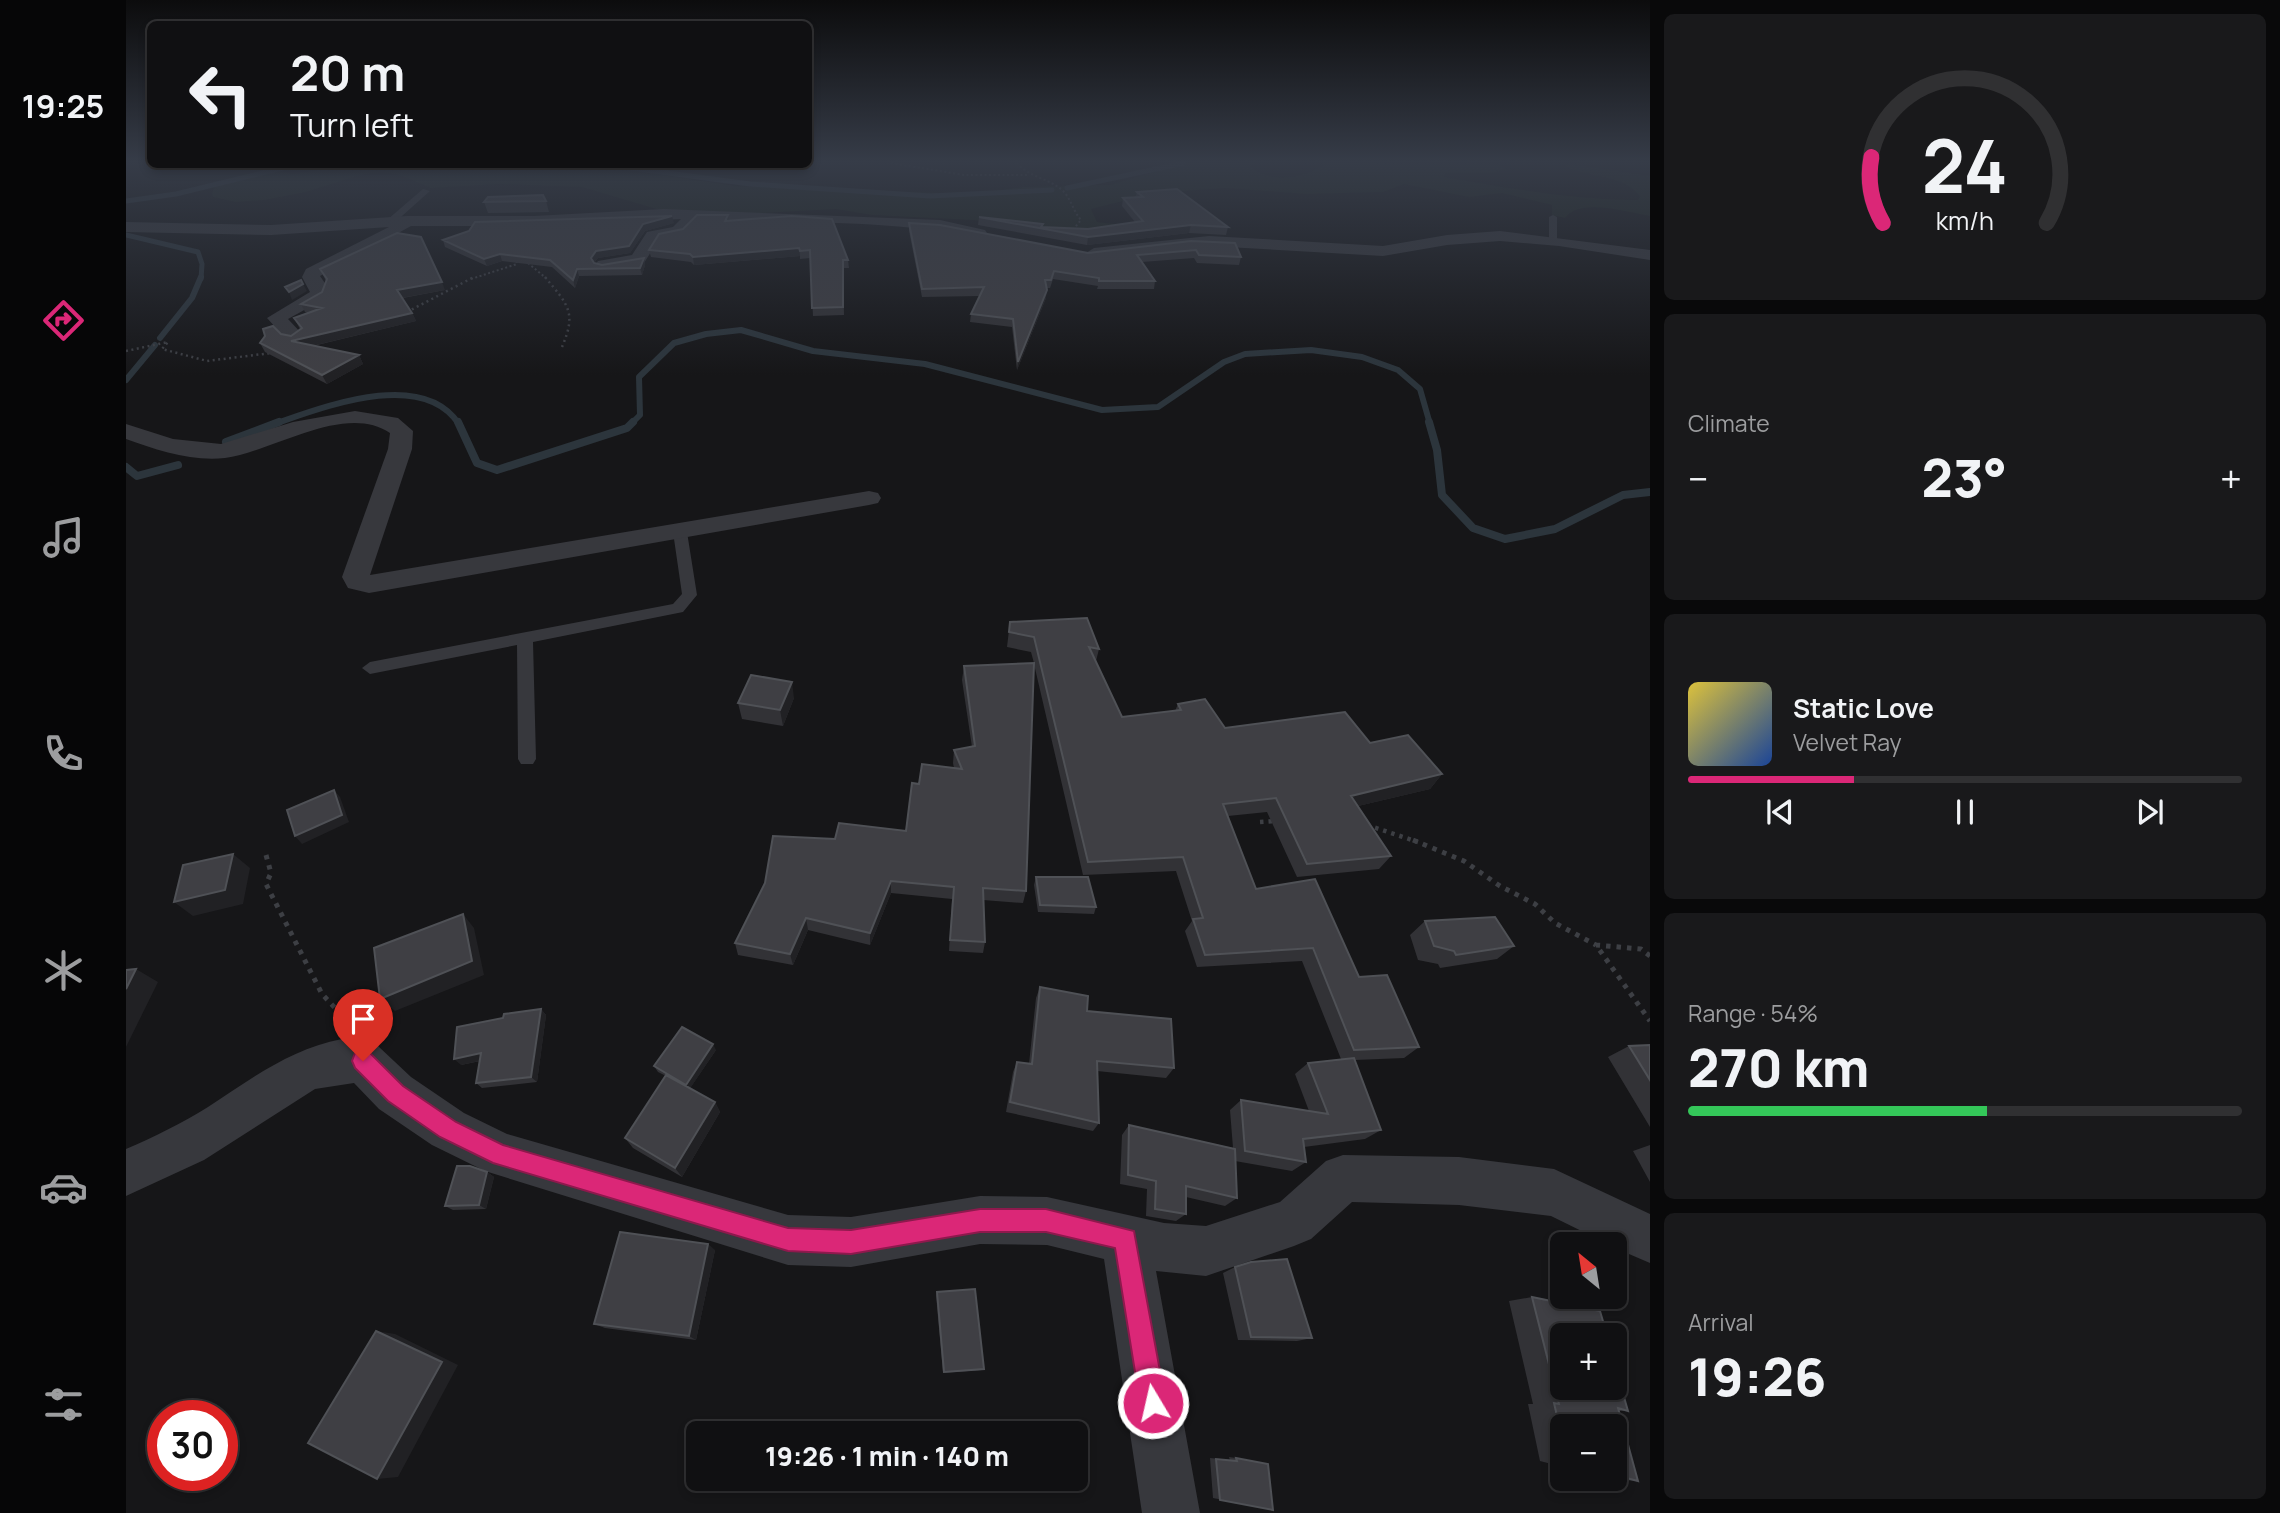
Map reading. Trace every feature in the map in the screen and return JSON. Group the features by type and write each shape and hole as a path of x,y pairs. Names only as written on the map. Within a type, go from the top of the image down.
{"street":[{"path":"294,336 276,318 318,295 320,289 311,276 312,273 389,234"},
{"path":"604,265 638,259 655,234"},
{"path":"976,234 998,238"},
{"path":"1077,253 1189,241 1382,251 1483,237 1553,240 1650,255"},
{"path":"126,431 154,442 222,452 309,425 365,418 396,423 402,431 400,449 356,577 358,582 369,584 869,498"},
{"path":"126,1172 165,1156 223,1122 275,1085 309,1068 340,1059 363,1061 395,1093 448,1129 501,1155 788,1240 851,1242 980,1220 1046,1221 1164,1248 1206,1251 1294,1222 1343,1178 1459,1181 1554,1193 1650,1239"},
{"path":"1126,1239 1171,1513"}],"lane":[{"path":"1553,234 1553,240"},
{"path":"370,668 678,608 690,595 680,532"},
{"path":"525,638 527,759"}],"path":[{"path":"1070,234 1065,239 1077,253"},
{"path":"507,252 548,277 555,295 571,314 570,328 562,347"},
{"path":"404,313 417,310 474,277 517,264 517,259"},
{"path":"126,351 168,342 162,348 207,361 281,351"},
{"path":"1260,822 1286,821"},
{"path":"1353,821 1406,837 1464,861 1500,886 1535,904 1555,923 1596,945 1640,949 1650,957"},
{"path":"266,855 271,873 266,884 322,994 336,1009 352,1016 363,1061"},
{"path":"1596,945 1650,1021"}],"building":[{"path":"401,234 421,237 442,282 397,290 412,313 291,341 359,355 322,375 260,343 265,336 263,329 273,326 281,334 291,336 302,328 294,318 322,308 301,304 322,292 327,279 320,269"},
{"path":"461,234 637,234 629,246 596,251 591,258 594,263 602,265 644,258 640,268 577,269 573,280 550,260 500,254 484,259 443,240"},
{"path":"659,234 838,234 848,260 843,260 843,307 812,308 810,250 800,251 799,248 693,257 690,254 649,250"},
{"path":"911,234 985,234 1088,253 1191,241 1235,243 1241,257 1199,255 1196,250 1137,255 1155,281 1099,281 1099,278 1054,271 1051,280 1045,280 1047,290 1018,362 1013,319 971,314 984,287 922,289"},
{"path":"1070,234 1117,234 1088,237"},
{"path":"301,280 303,284 289,292 285,287"},
{"path":"1087,618 1099,649 1089,647 1122,717 1181,710 1178,704 1205,699 1225,728 1345,712 1370,743 1408,735 1442,774 1351,796 1391,856 1307,864 1276,798 1223,804 1256,889 1315,879 1359,977 1387,975 1419,1047 1354,1050 1313,948 1205,955 1193,919 1203,918 1183,857 1088,862 1034,637 1009,632 1010,622"},
{"path":"1034,663 1026,891 983,888 985,942 950,940 954,887 891,881 870,933 806,918 790,954 735,943 765,883 773,836 835,839 839,823 906,831 912,783 919,784 922,764 962,769 954,750 975,746 964,666"},
{"path":"751,675 792,682 780,710 738,703"},
{"path":"334,790 342,815 295,836 287,810"},
{"path":"233,854 225,890 174,902 183,865"},
{"path":"1036,877 1088,877 1096,907 1040,905"},
{"path":"463,914 472,961 380,999 374,948"},
{"path":"1495,917 1514,946 1456,955 1454,951 1434,946 1425,921"},
{"path":"136,969 126,989 126,970"},
{"path":"1040,987 1088,996 1087,1011 1171,1019 1174,1068 1097,1061 1099,1123 1010,1102 1017,1062 1032,1064"},
{"path":"541,1009 531,1077 476,1083 481,1053 454,1059 457,1027 503,1018 504,1014"},
{"path":"682,1027 713,1044 686,1085 654,1066"},
{"path":"1650,1045 1650,1080 1629,1046"},
{"path":"1354,1058 1381,1130 1303,1139 1306,1162 1245,1151 1241,1100 1328,1114 1308,1063"},
{"path":"666,1075 715,1102 675,1168 625,1138"},
{"path":"1129,1125 1235,1149 1237,1198 1186,1186 1186,1214 1155,1209 1156,1181 1128,1175"},
{"path":"457,1166 470,1166 487,1172 479,1205 445,1206"},
{"path":"620,1232 708,1244 689,1336 594,1324"},
{"path":"1287,1259 1312,1338 1251,1337 1235,1267 1251,1262"},
{"path":"975,1289 984,1369 944,1372 937,1292"},
{"path":"1532,1297 1550,1301 1550,1309 1600,1311 1604,1323 1550,1323 1550,1368"},
{"path":"376,1331 442,1362 377,1479 308,1443"},
{"path":"1558,1400 1625,1400 1628,1411 1618,1408 1620,1414 1557,1414 1554,1403 1559,1404"},
{"path":"1627,1441 1638,1481 1627,1478"},
{"path":"1236,1458 1268,1464 1273,1510 1220,1500 1216,1459 1237,1461"}],"waterway":[{"path":"126,235 198,252 202,264 201,279"},
{"path":"160,338 192,298 201,277"},
{"path":"459,424 477,463 497,470 627,428 640,415 639,377 674,343 706,334 741,330 813,351 925,364 1102,410 1158,407 1224,362 1245,354 1311,350 1362,357 1398,370 1420,389 1430,424"},
{"path":"126,380 155,345"},
{"path":"274,424 345,402 397,395 422,398 442,407 459,424"},
{"path":"226,442 279,422"},
{"path":"1429,422 1437,450 1442,495 1473,528 1505,539 1555,529 1623,495 1650,492"},
{"path":"126,467 137,476 178,465"}],"route":[{"path":"363,1061 395,1093 448,1129 501,1155 788,1240 851,1242 980,1220 1046,1221 1126,1239 1153,1403"}]}
